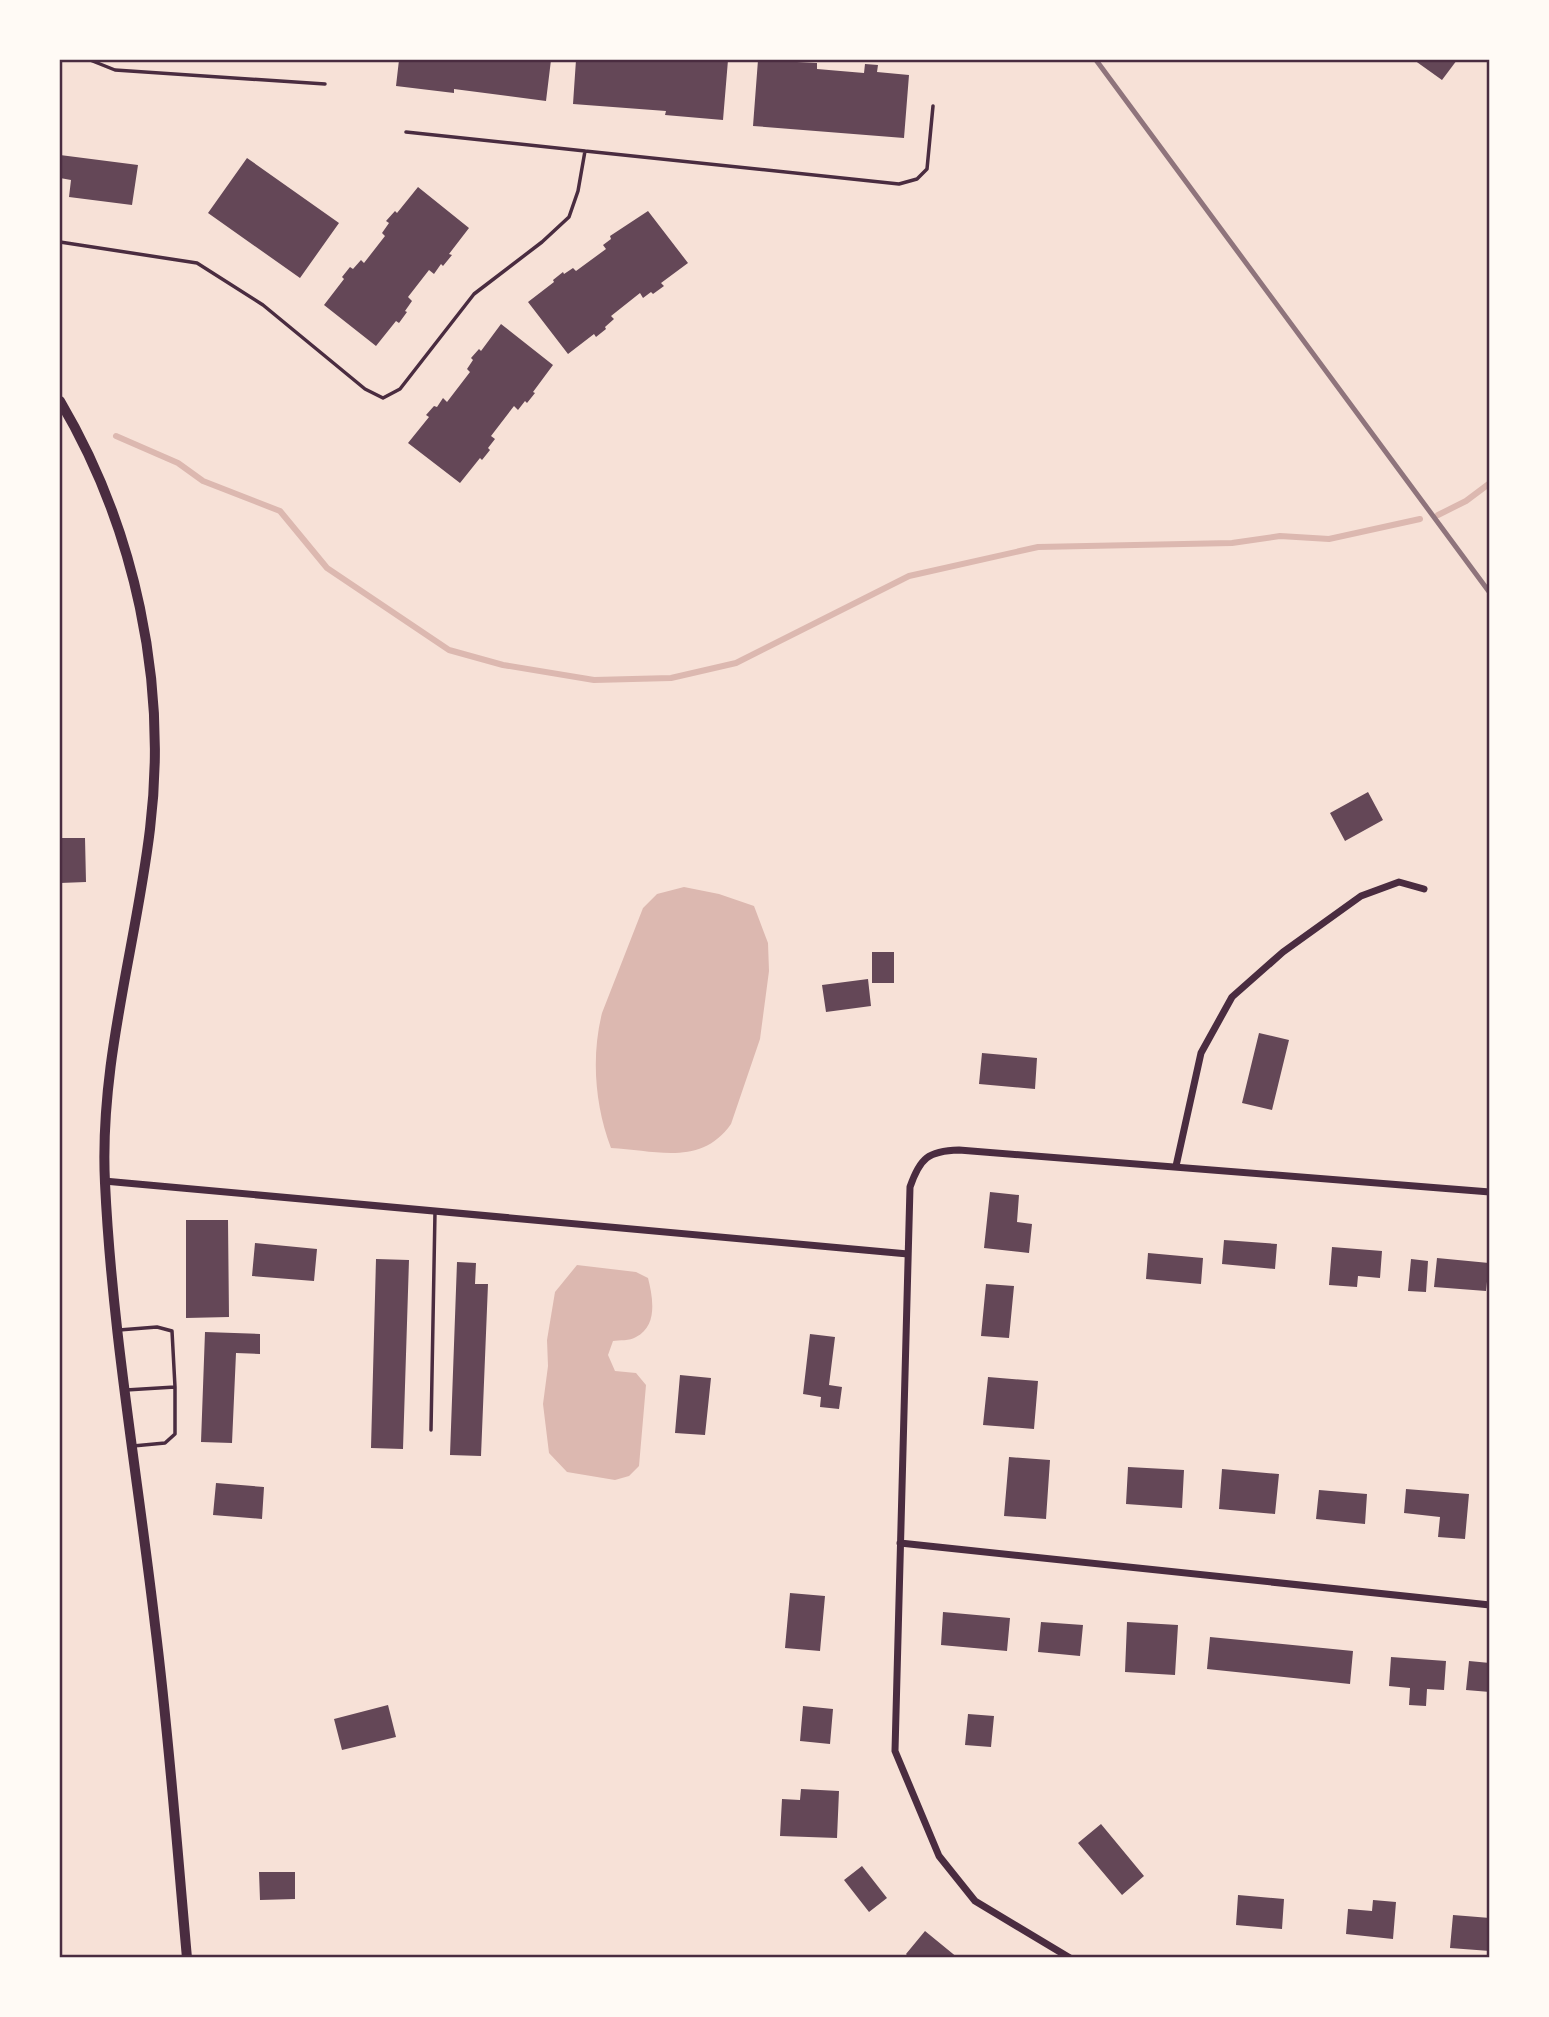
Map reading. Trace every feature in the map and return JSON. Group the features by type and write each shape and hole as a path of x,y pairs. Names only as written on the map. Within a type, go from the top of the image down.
{"street":[{"path":"60,401 82,439 124,545 149,650 154,699 155,740 150,828 111,1055 104,1181 124,1391 155,1625 187,1958"},
{"path":"1176,1166 1201,1053 1232,997 1283,952 1361,896 1399,882 1424,889"},
{"path":"1070,1958 975,1901 939,1856 895,1751 909,1187 916,1169 925,1157 942,1151 959,1150 1489,1192"},
{"path":"104,1181 908,1254"},
{"path":"900,1543 1489,1605"}],"lane":[{"path":"90,60 115,70 325,84"},
{"path":"405,132 899,184 917,179 928,169 933,106"},
{"path":"60,242 197,263 263,305 365,389 383,398 400,389 474,294 542,242 569,217 578,191 585,151"},
{"path":"431,1430 435,1210"},
{"path":"118,1330 158,1327 172,1331 176,1387 175,1434 165,1443 131,1446"},
{"path":"124,1391 176,1387"}],"shaded area":[{"path":"684,887 719,894 754,906 768,943 769,971 760,1039 731,1124 719,1137 706,1146 676,1153 611,1148 601,1115 596,1081 602,1013 643,908 657,894"},
{"path":"577,1265 636,1272 648,1278 651,1294 652,1311 648,1326 634,1338 613,1341 608,1355 615,1371 636,1373 646,1385 639,1466 629,1476 615,1480 567,1472 549,1453 543,1404 548,1366 547,1340 555,1292"}],"building":[{"path":"399,60 551,60 546,101 454,89 454,93 396,86"},
{"path":"576,60 728,60 723,120 665,115 666,111 573,104"},
{"path":"758,60 817,63 817,69 864,73 865,64 878,65 877,72 909,75 904,138 753,126"},
{"path":"1414,60 1457,60 1442,80"},
{"path":"60,155 138,165 132,205 69,197 71,180 60,178"},
{"path":"247,158 339,223 300,278 208,213"},
{"path":"418,187 469,228 443,266 441,264 434,274 429,270 408,297 412,301 405,311 407,312 376,346 324,305 350,267 353,269 361,260 364,263 385,236 382,233 389,223 386,221 395,211 397,213"},
{"path":"648,211 688,263 661,283 664,286 653,294 651,292 643,298 640,293 611,316 614,319 606,329 596,337 594,334 568,354 528,302 563,272 564,274 573,268 576,271 606,249 603,245 611,239 610,236"},
{"path":"501,324 553,365 527,403 525,401 518,410 514,406 491,436 495,439 488,448 490,450 460,483 408,443 429,417 426,415 434,406 437,407 443,398 447,402 470,372 467,369 473,360 471,358 479,349 481,351"},
{"path":"1368,792 1383,820 1345,841 1330,813"},
{"path":"60,838 85,838 86,882 60,883"},
{"path":"872,952 894,952 894,983 872,983"},
{"path":"868,979 871,1006 826,1012 822,985"},
{"path":"1259,1033 1289,1040 1272,1110 1242,1103"},
{"path":"982,1053 1037,1058 1035,1089 979,1084"},
{"path":"990,1192 1019,1195 1017,1222 1032,1224 1029,1253 984,1248"},
{"path":"186,1220 228,1220 229,1317 186,1318"},
{"path":"1224,1240 1277,1244 1275,1269 1222,1264"},
{"path":"255,1243 317,1249 314,1281 252,1276"},
{"path":"1332,1247 1382,1251 1380,1278 1358,1276 1357,1287 1329,1285"},
{"path":"1148,1253 1203,1258 1201,1284 1146,1279"},
{"path":"1437,1258 1489,1263 1486,1291 1434,1287"},
{"path":"376,1259 409,1260 403,1449 371,1448"},
{"path":"1411,1259 1428,1261 1426,1292 1408,1291"},
{"path":"457,1262 476,1263 475,1284 488,1284 481,1456 450,1455"},
{"path":"986,1284 1014,1286 1009,1338 981,1336"},
{"path":"205,1332 260,1334 260,1354 236,1353 232,1443 201,1442"},
{"path":"810,1334 835,1337 829,1385 842,1387 839,1409 820,1407 821,1397 803,1394"},
{"path":"680,1375 711,1378 705,1435 675,1433"},
{"path":"988,1377 1038,1381 1034,1429 983,1425"},
{"path":"1009,1457 1050,1460 1046,1519 1004,1516"},
{"path":"1128,1467 1184,1470 1182,1508 1126,1504"},
{"path":"1222,1469 1279,1474 1275,1514 1219,1509"},
{"path":"216,1483 264,1487 262,1519 213,1515"},
{"path":"1406,1489 1469,1494 1465,1539 1438,1537 1440,1517 1404,1513"},
{"path":"1319,1490 1367,1494 1365,1524 1316,1519"},
{"path":"790,1593 825,1596 820,1651 785,1648"},
{"path":"943,1612 1010,1618 1007,1651 941,1645"},
{"path":"1041,1622 1083,1625 1080,1656 1038,1652"},
{"path":"1127,1622 1178,1625 1175,1675 1125,1672"},
{"path":"1210,1637 1353,1651 1350,1684 1207,1669"},
{"path":"1391,1657 1446,1661 1444,1690 1427,1689 1426,1706 1409,1705 1410,1688 1389,1686"},
{"path":"1469,1661 1490,1663 1490,1692 1466,1690"},
{"path":"388,1705 396,1737 342,1750 334,1719"},
{"path":"803,1706 833,1709 830,1744 800,1741"},
{"path":"968,1714 994,1716 991,1747 965,1745"},
{"path":"801,1789 839,1791 837,1838 780,1836 782,1799 800,1800"},
{"path":"1101,1824 1144,1876 1122,1895 1078,1843"},
{"path":"862,1866 887,1898 869,1912 844,1880"},
{"path":"259,1872 295,1872 295,1899 260,1900"},
{"path":"1238,1895 1284,1899 1282,1929 1236,1925"},
{"path":"1373,1900 1396,1902 1393,1939 1346,1934 1348,1909 1372,1911"},
{"path":"1453,1915 1490,1918 1490,1951 1450,1948"},
{"path":"925,1931 958,1958 909,1958 906,1954"}],"waterway":[{"path":"116,436 178,463 203,481 280,511 327,568 449,650 503,665 594,680 671,678 736,663 909,576 1038,547 1232,543 1280,536 1329,539 1420,519"},
{"path":"1438,515 1466,501 1490,483"}],"railway":[{"path":"1096,60 1490,593"}]}
